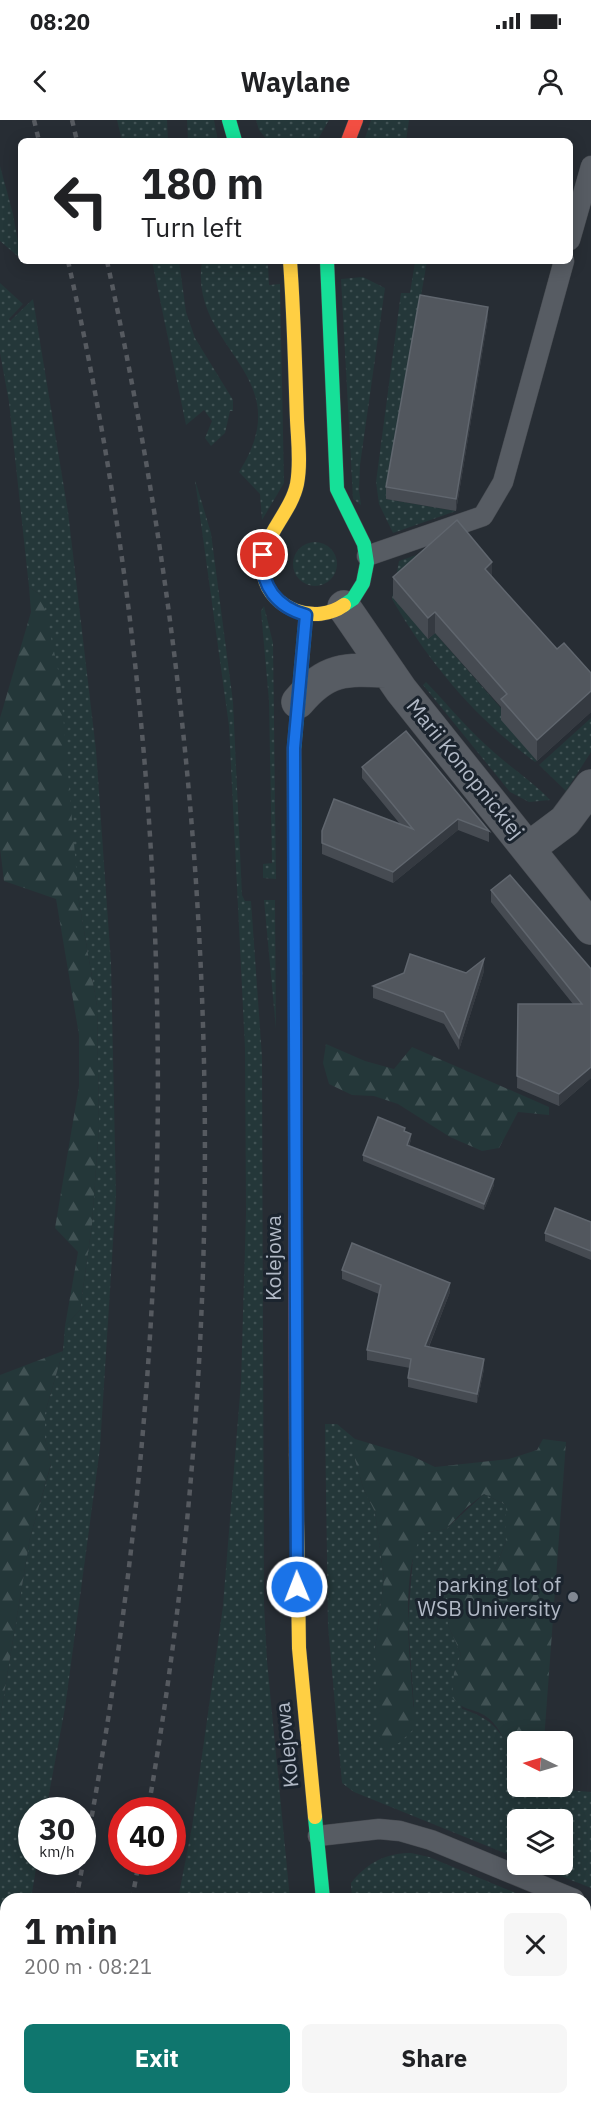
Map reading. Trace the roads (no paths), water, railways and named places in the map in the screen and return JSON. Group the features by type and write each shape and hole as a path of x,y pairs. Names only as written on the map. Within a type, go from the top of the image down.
{"street":[{"path":"229,120 234,138"},
{"path":"349,138 356,120"},
{"path":"290,264 297,392 297,485 287,510 265,544 262,565 264,577 275,598 284,606 306,615 327,615 344,607 362,587 366,575 367,556 364,542 342,507 337,489 333,354 327,264"},
{"name":"Marii Konopnickiej","path":"344,607 387,671 530,848 591,928"},
{"name":"Kolejowa","path":"306,615 294,748 297,1616 323,1893"},
{"path":"298,702 319,679 328,674 348,670 387,671"},
{"path":"530,848 565,821 591,786"}],"lane":[{"path":"573,229 591,166"},
{"path":"367,556 483,516 503,482 563,264"},
{"path":"318,1836 379,1829 400,1831 431,1840 559,1893"}],"railway":[{"path":"34,120 38,138"},
{"path":"72,120 76,138"},
{"path":"69,264 108,463 135,668 152,873 158,1079 153,1285 137,1491 112,1696 77,1893"},
{"path":"108,264 145,454 173,647 193,840 203,1034 204,1228 195,1422 177,1616 150,1797"},
{"path":"133,1893 137,1875"}],"place":[{"name":"parking lot of WSB University","path":"573,1597"}]}
